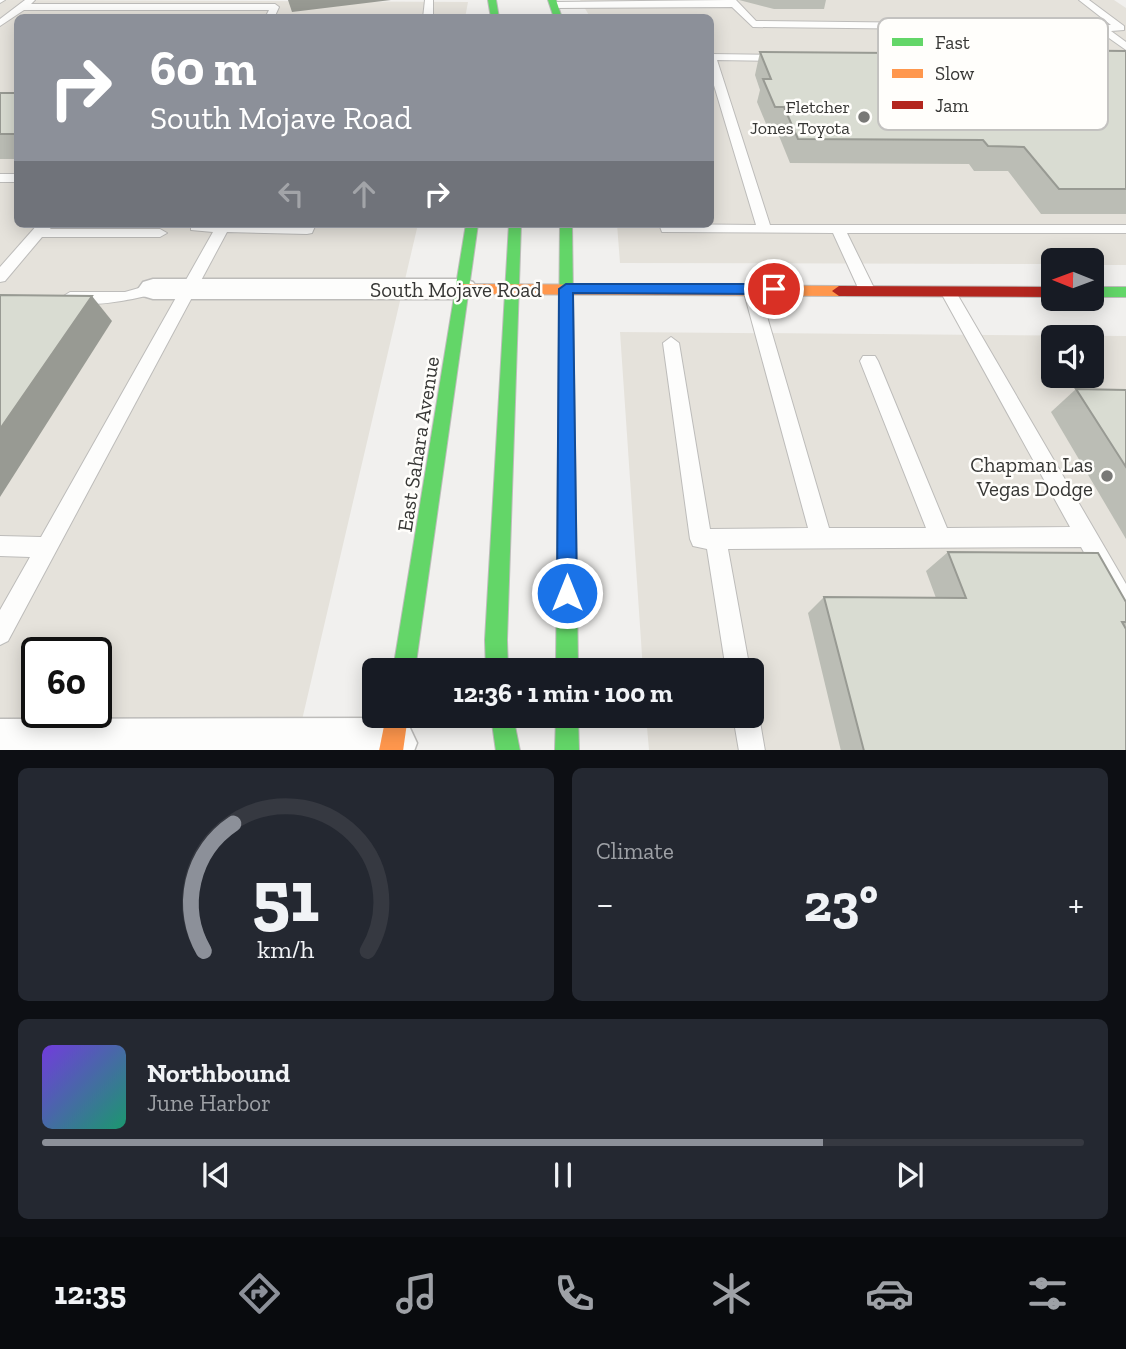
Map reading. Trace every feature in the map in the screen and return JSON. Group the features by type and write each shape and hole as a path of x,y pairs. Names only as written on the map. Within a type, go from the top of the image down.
{"main road":[{"name":"East Sahara Avenue","path":"406,658 471,228"},
{"path":"497,658 515,228"},
{"path":"566,228 567,658"},
{"name":"South Mojave Road","path":"463,289 1041,292"},
{"path":"1104,292 1126,292"},
{"path":"504,728 508,750"},
{"path":"567,728 567,750"}],"street":[{"name":"South Mojave Road","path":"153,289 463,289"},
{"path":"0,744 393,736"}],"lane":[{"path":"0,23 31,0"},
{"path":"1083,0 1121,27 1108,27"},
{"path":"555,8 624,2 733,2 753,24 878,25"},
{"path":"22,7 276,3"},
{"path":"1108,33 1126,47"},
{"path":"714,57 794,58"},
{"path":"714,67 764,229"},
{"path":"714,111 728,111"},
{"path":"0,277 42,228 160,233"},
{"path":"0,634 222,228 308,228"},
{"path":"667,228 1126,229"},
{"path":"838,229 867,290"},
{"path":"56,297 125,297 153,289"},
{"path":"751,289 821,538"},
{"path":"948,291 1126,606"},
{"path":"671,343 701,539 1087,537"},
{"path":"869,362 941,538"},
{"path":"716,539 736,658"},
{"path":"0,546 47,547"},
{"path":"748,728 752,750"}],"shaded area":[{"path":"0,0 468,2 466,14 14,14 14,228 417,228 295,750 0,750"},
{"path":"580,0 1114,0 1126,8 1126,265 1104,265 1104,248 1041,248 1041,264 620,263 617,228 714,228 714,14 588,14"},
{"path":"620,332 1041,335 1041,388 1104,388 1104,336 1126,336 1126,750 649,750 647,728 764,728 764,658 642,658"}],"building":[{"path":"1108,51 1126,51 1126,189 1059,189 1024,147 988,146 983,140 798,139 784,107 775,107 763,79 771,79 760,52 878,53 878,130 1108,130"},
{"path":"0,93 14,93 14,134 0,134"},
{"path":"0,295 92,296 0,429"},
{"path":"1076,389 1126,390 1126,467"},
{"path":"948,552 1098,553 1126,602 1126,622 1122,622 1126,629 1126,750 864,750 824,597 966,598"}],"traffic: fast":[{"path":"492,0 494,14"},
{"path":"552,0 557,14"},
{"path":"406,658 471,228"},
{"path":"497,658 515,228"},
{"path":"566,228 567,658"},
{"path":"1104,292 1126,292"},
{"path":"504,728 508,750"},
{"path":"567,728 567,750"}],"traffic: slow":[{"path":"463,289 839,291"},
{"path":"391,750 395,728"}],"traffic: jam":[{"path":"839,291 1041,292"}],"place":[{"name":"Fletcher Jones Toyota","path":"864,117"},
{"name":"Chapman Las Vegas Dodge","path":"1107,476"}],"route":[{"path":"567,593 566,289 774,289"}]}
